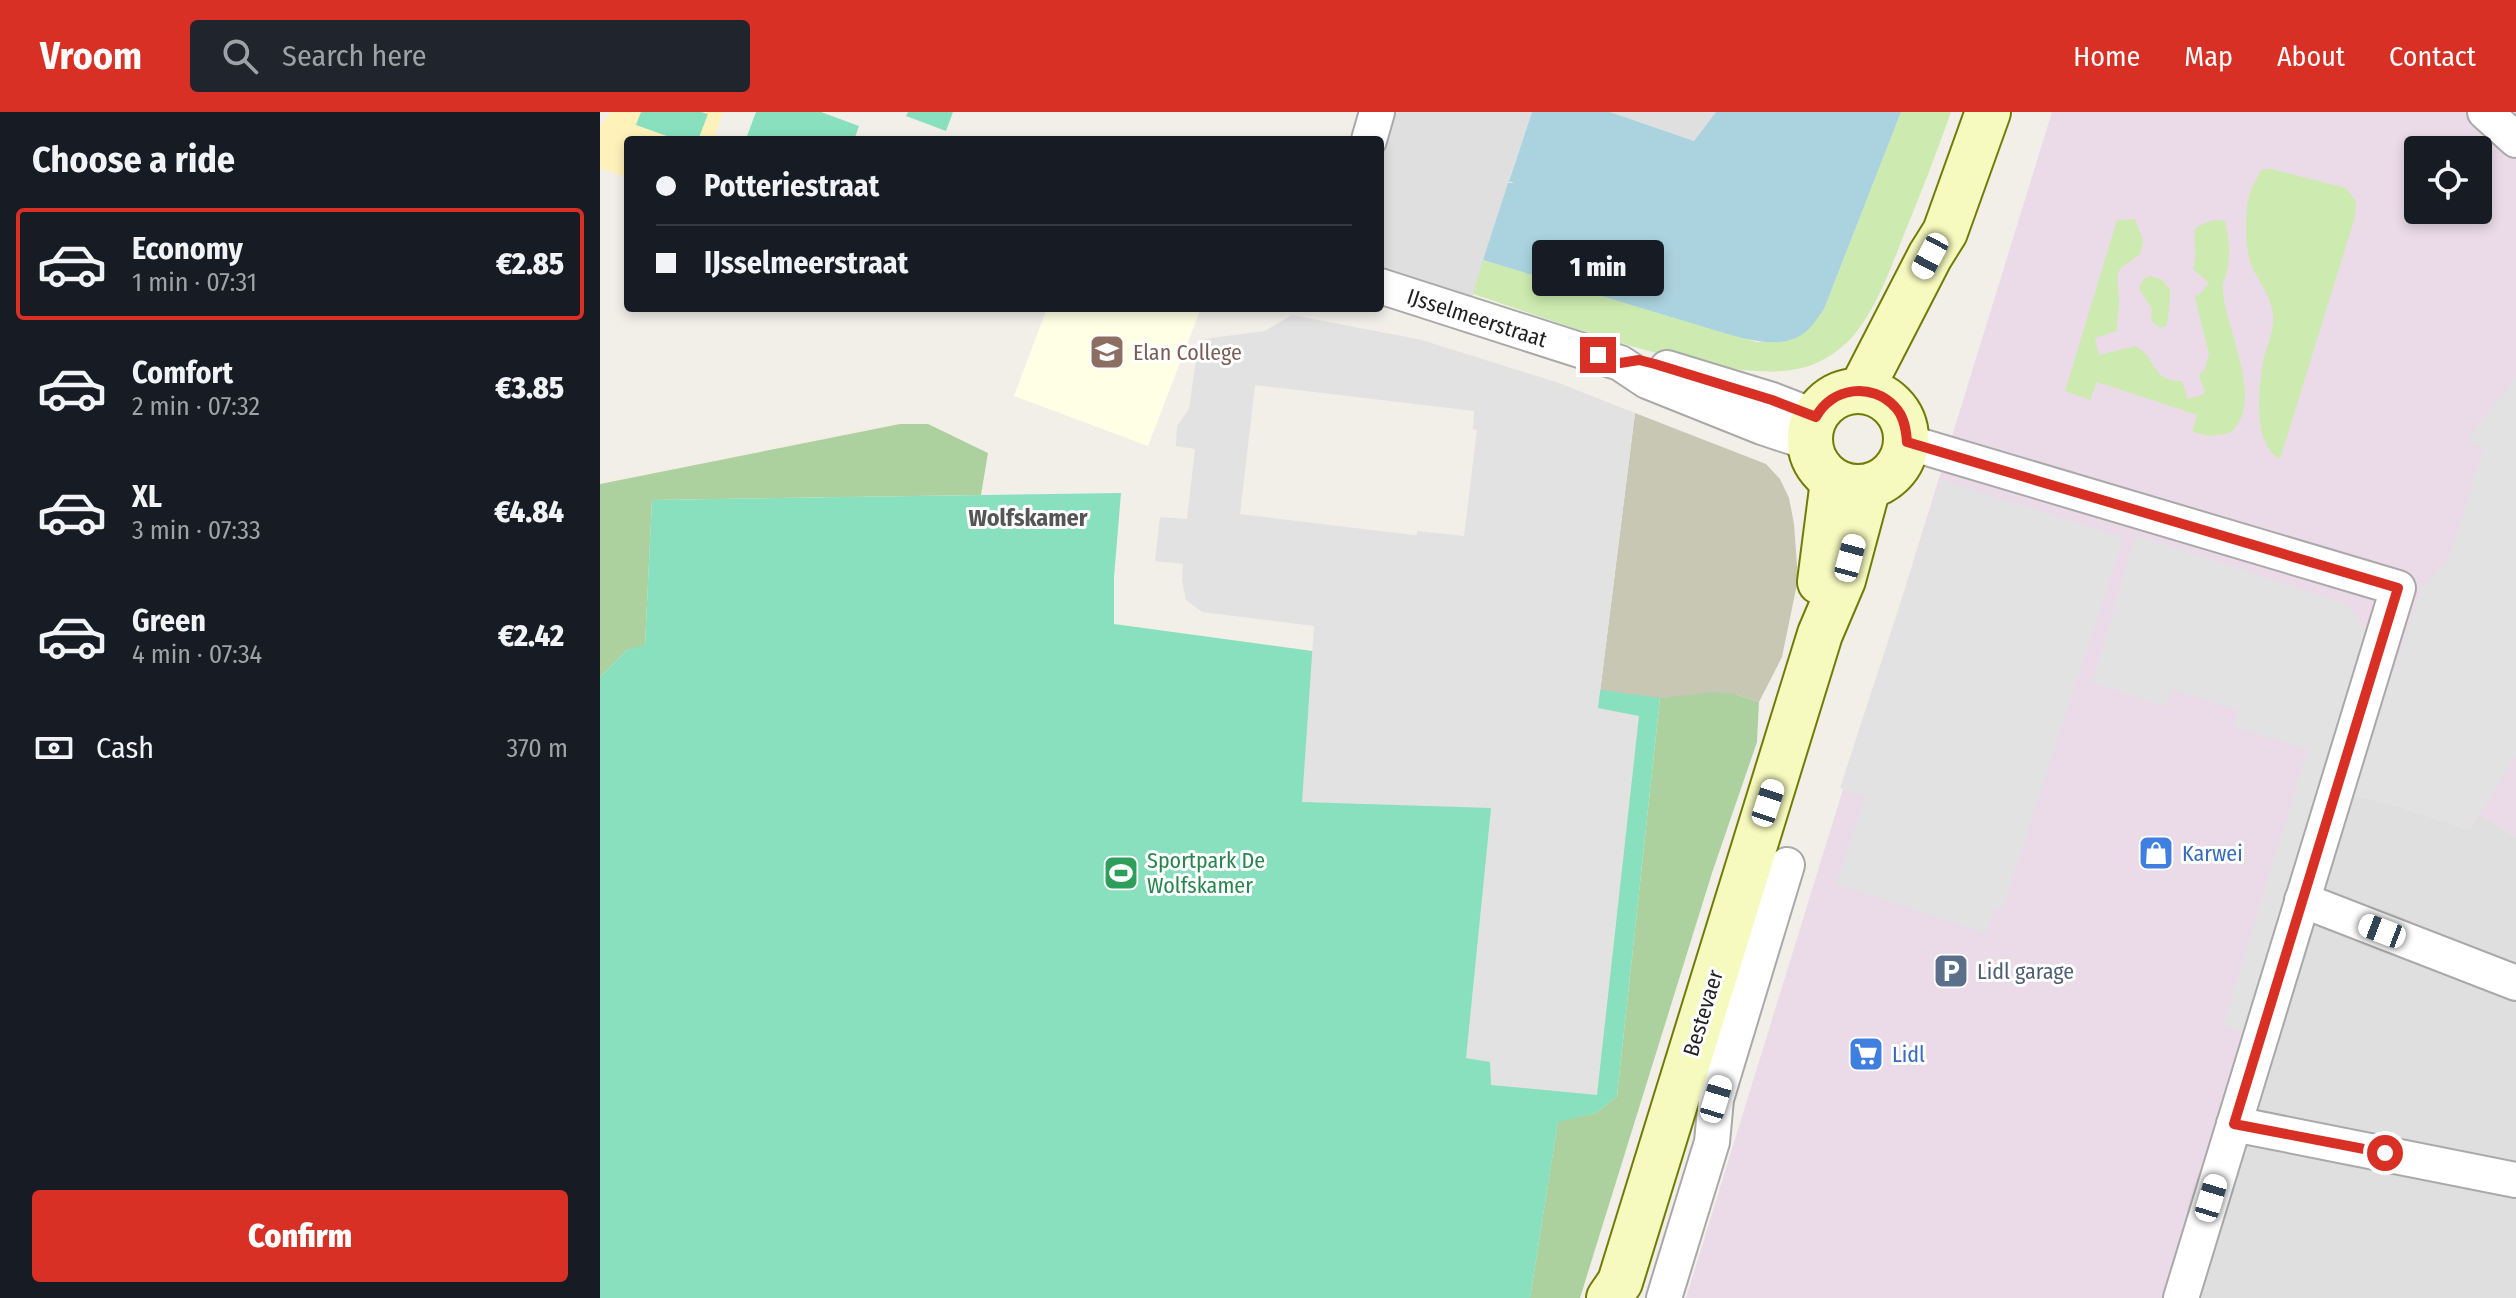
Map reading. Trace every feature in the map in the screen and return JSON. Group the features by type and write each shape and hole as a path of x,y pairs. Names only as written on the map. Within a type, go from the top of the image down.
{"street":[{"path":"1370,136 1377,112"},
{"path":"1875,396 1929,317 1943,269 1945,232 1988,112"},
{"path":"2485,112 2516,140"},
{"name":"IJsselmeerstraat","path":"1384,287 1620,363 1639,360 1772,400 1813,430"},
{"path":"1838,394 1875,396 1896,408 1905,424 1907,442 1904,458 1883,481 1850,484 1818,467 1813,430 1821,408 1838,394"},
{"path":"1907,442 2398,588 2181,1298"},
{"name":"Bestevaer","path":"1664,1298 1712,1142 1716,1099 1820,634 1820,572 1850,484"},
{"name":"Bestevaer","path":"1617,1293 1761,891 1787,865"},
{"path":"2302,900 2516,983"},
{"path":"2234,1124 2516,1180"}],"shaded area":[{"path":"1377,112 1532,112 1509,180 1514,182 1508,183 1467,315 1384,287 1384,136 1380,136"},
{"path":"1610,112 1716,112 1694,141"},
{"path":"2052,112 2516,112 2516,837 2480,815 2470,830 2400,807 2346,794 2193,1298 1686,1298"},
{"name":"Elan College","path":"1046,312 1199,312 1148,446 1014,396"},
{"path":"1292,315 1422,340 1559,383 1635,413 1598,708 1639,716 1597,1095 1491,1085 1490,1062 1466,1058 1491,808 1302,802 1314,626 1202,612 1186,600 1183,564 1155,561 1160,517 1187,519 1195,449 1176,446 1177,426 1189,409 1197,352 1204,339 1265,331","holes":["1255,385 1474,411 1473,429 1477,430 1464,536 1417,531 1417,535 1413,535 1240,514"]},
{"path":"2516,376 2516,755 2470,830 2351,795 2422,587 2449,558 2483,450 2468,439"},
{"path":"1635,413 1766,464 1780,479 1789,498 1798,579 1782,657 1759,702 1735,694 1660,698 1639,716 1598,708"},
{"path":"1941,479 2123,538 2002,910 1994,908 1986,933 1836,884 1865,797 1840,788"},
{"path":"2136,535 2347,604 2368,633 2251,1034 2223,1026 2308,749 2234,727 2239,710 2172,690 2166,706 2092,683"},
{"path":"2351,795 2470,830 2480,814 2516,837 2516,1298 2193,1298"}],"green space":[{"path":"641,112 708,114 700,136 667,136 636,125"},
{"path":"756,112 821,112 859,126 855,136 747,136"},
{"path":"908,112 953,112 946,131 906,116"},
{"path":"1901,112 1951,112 1876,300 1850,340 1834,353 1809,366 1776,371 1736,369 1690,361 1594,335 1473,294 1483,260 1756,342 1796,337 1824,309"},
{"path":"2271,169 2346,188 2356,201 2355,217 2280,459 2265,441 2259,413 2262,369 2272,332 2273,315 2251,264 2246,232 2250,192 2261,170"},
{"path":"2135,219 2143,240 2141,253 2122,267 2118,274 2117,331 2095,338 2099,355 2135,346 2164,377 2182,381 2188,399 2205,394 2199,374 2204,371 2209,354 2194,295 2198,296 2209,283 2193,269 2195,229 2209,221 2225,221 2229,252 2223,289 2241,364 2245,402 2240,419 2230,433 2211,436 2192,432 2197,415 2097,382 2090,400 2065,391 2117,220"},
{"path":"2150,276 2161,279 2170,289 2167,323 2160,328 2151,321 2152,310 2139,288"},
{"path":"900,424 928,424 988,453 981,495 652,500 645,646 627,650 600,677 600,484"},
{"name":"Sportpark De Wolfskamer","path":"1121,493 1114,577 1114,624 1660,698 1617,1096 1596,1113 1558,1122 1530,1298 600,1298 600,677 627,650 645,645 652,500"},
{"path":"1712,692 1735,694 1759,702 1757,742 1712,873 1580,1298 1530,1298 1558,1121 1596,1113 1617,1096 1660,698"}],"sand":[{"path":"610,112 723,112 714,136 624,136 624,177 600,168 600,127"}],"water":[{"path":"1532,112 1610,112 1694,141 1716,112 1901,112 1824,309 1803,334 1787,341 1769,342 1734,336 1483,260 1508,183 1514,183 1509,181"}],"place":[{"name":"Elan College","path":"1107,352"},
{"name":"Karwei","path":"2156,853"},
{"name":"Sportpark De Wolfskamer","path":"1121,873"},
{"name":"Lidl garage","path":"1951,971"},
{"name":"Lidl","path":"1866,1054"}],"district":[{"name":"Wolfskamer","path":"1028,518"}],"route":[{"path":"1598,355 1620,363 1639,360 1655,364 1816,417 1821,408 1838,394 1861,390 1882,396 1896,408 1905,424 1907,442 2398,588 2234,1124 2385,1153"}]}
